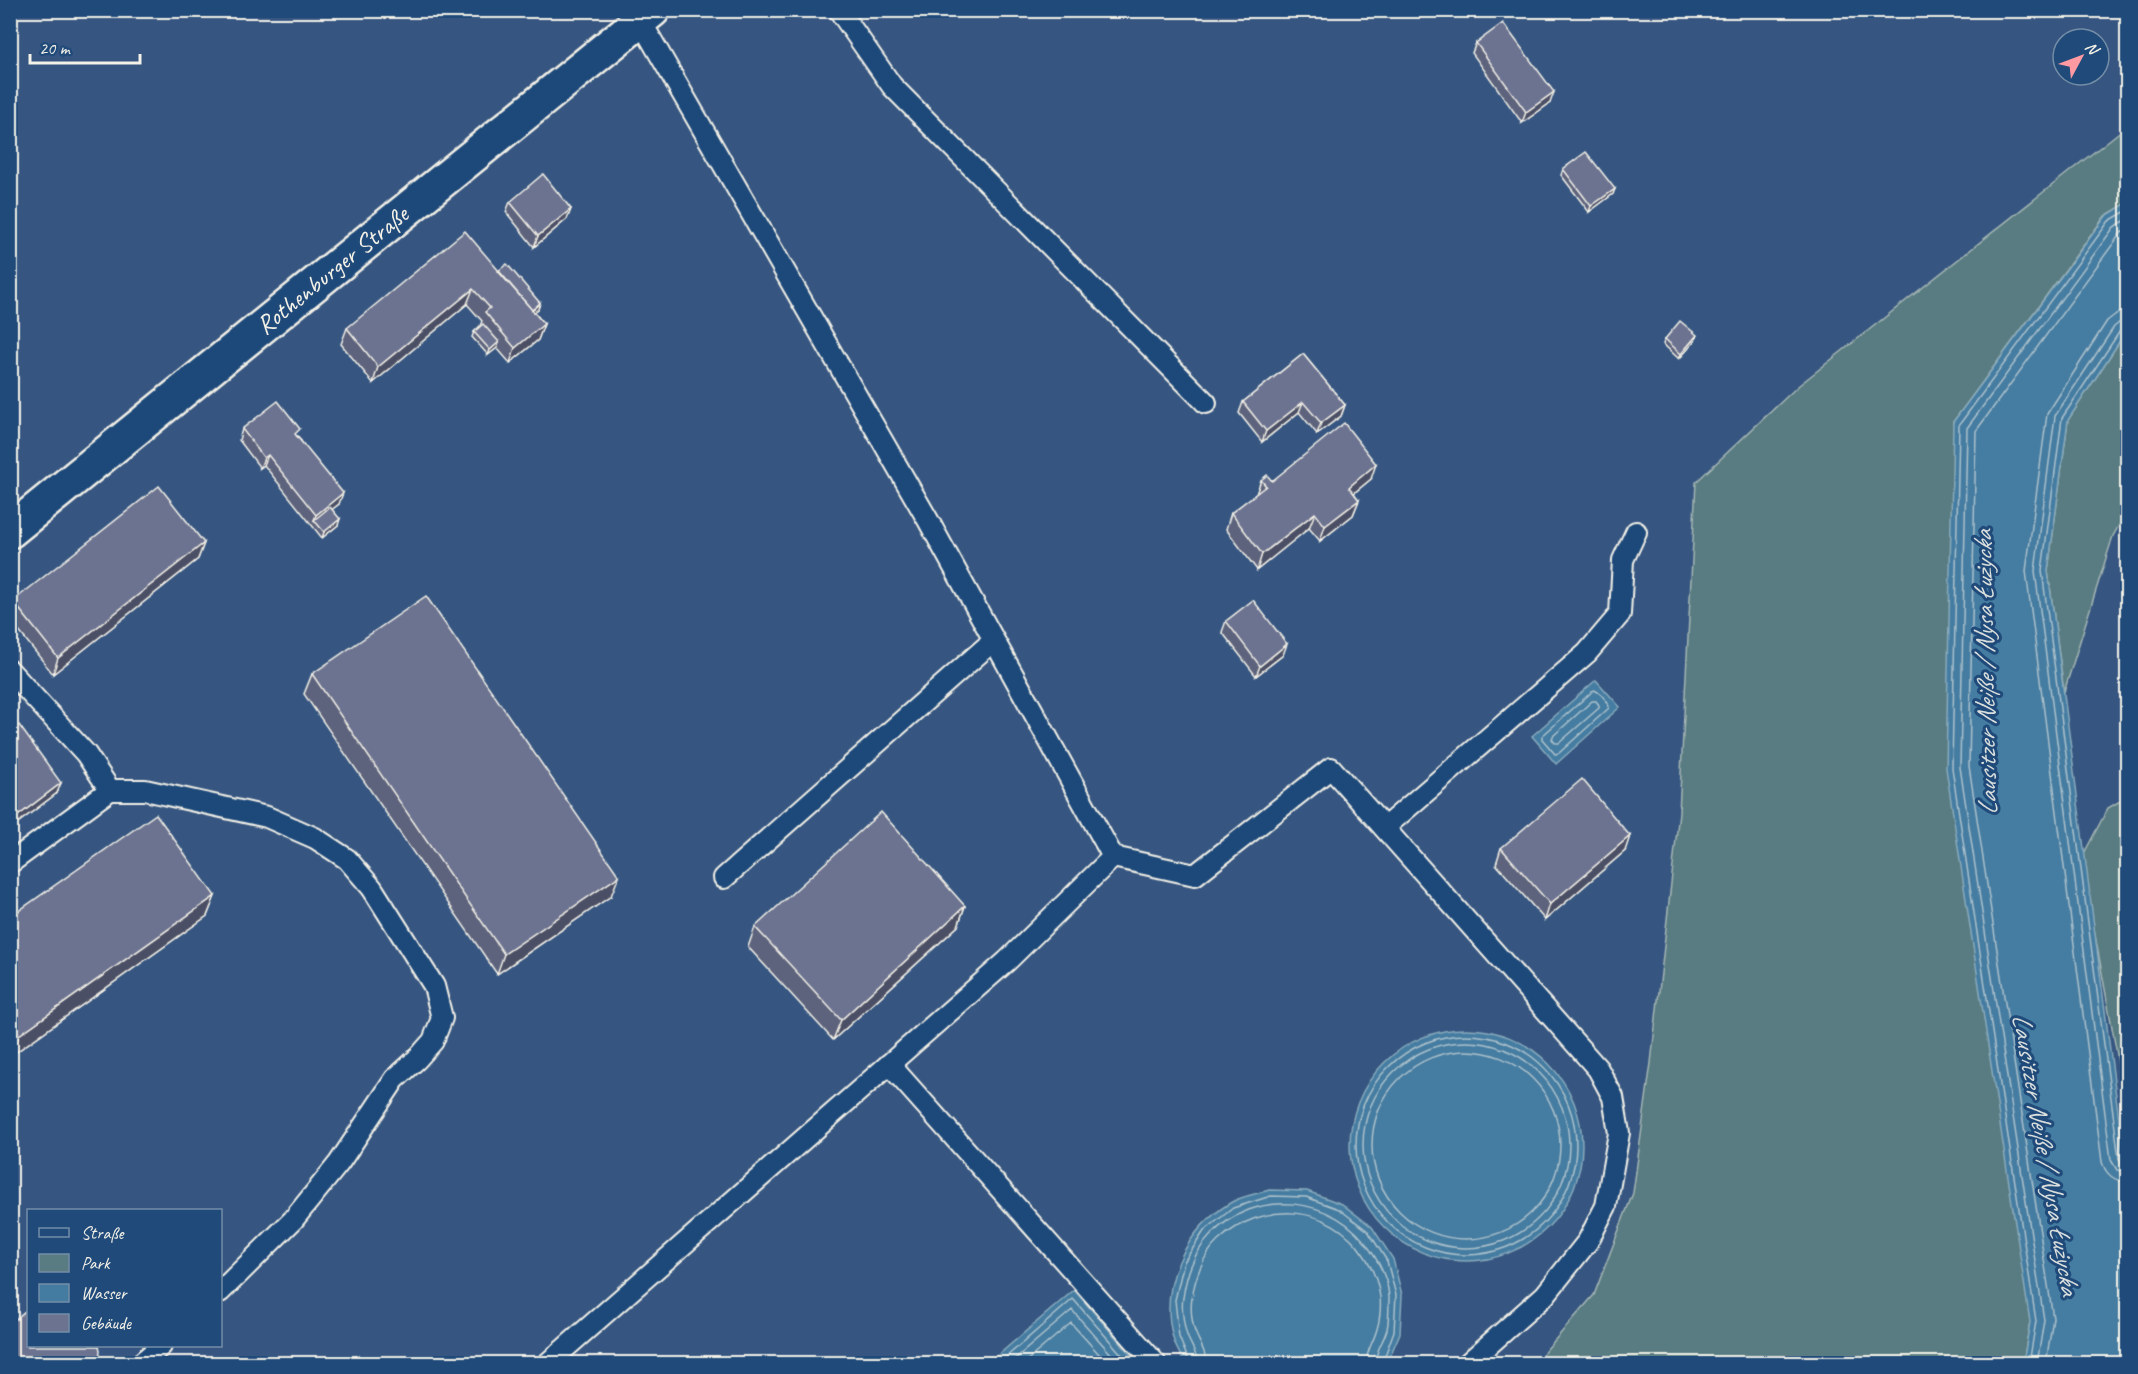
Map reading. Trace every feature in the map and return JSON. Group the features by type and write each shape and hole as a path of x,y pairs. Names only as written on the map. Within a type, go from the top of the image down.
{"street":[{"name":"Rothenburger Straße","path":"10,531 646,15"}],"lane":[{"path":"839,10 892,86 1206,403"},
{"path":"646,15 1113,857 1195,875 1332,768 1598,1070 1613,1097 1619,1133 1606,1206 1588,1241 1545,1295 1467,1364"},
{"path":"1384,828 1587,653 1620,614 1623,560 1636,532"},
{"path":"724,878 994,640"},
{"path":"10,671 86,754 110,790"},
{"path":"10,863 110,790 145,790 267,817 315,838 347,860 372,888 434,986 442,1018 433,1041 395,1079 339,1163 299,1212 222,1290"},
{"path":"547,1364 1007,961 1113,857"},
{"path":"889,1064 1156,1364"},
{"path":"140,1364 160,1347"}],"green space":[{"path":"2127,126 2127,203 2105,216 1953,422 2030,1322 2023,1363 1534,1364 1594,1295 1633,1193 1651,1063 1679,812 1696,482 1798,386"},
{"path":"2127,330 2127,511 2113,536 2064,692 2048,571 2068,420"},
{"path":"2127,797 2127,1109 2081,859 2108,808"}],"water":[{"name":"Lausitzer Neiße / Nysa Łużycka","path":"2127,203 2127,330 2068,420 2048,571 2127,1181 2127,1363 2023,1363 2030,1322 1946,768 1953,422 2106,216"},
{"path":"1596,680 1620,707 1556,764 1532,736"},
{"path":"1455,1029 1477,1029 1500,1034 1531,1048 1556,1071 1563,1080 1577,1111 1582,1145 1580,1168 1568,1200 1556,1219 1540,1235 1531,1242 1500,1256 1477,1261 1455,1261 1432,1256 1401,1242 1376,1219 1369,1210 1355,1179 1350,1156 1350,1134 1355,1111 1369,1080 1392,1055 1401,1048 1432,1034"},
{"path":"1269,1190 1307,1191 1342,1204 1372,1227 1393,1259 1402,1295 1400,1333 1387,1363 1185,1363 1174,1341 1170,1318 1173,1280 1179,1262 1188,1244 1214,1215 1234,1201"},
{"path":"1074,1290 1138,1363 989,1363"}],"building":[{"path":"1503,23 1554,92 1526,112 1476,43"},
{"path":"1586,152 1615,189 1591,206 1563,169"},
{"path":"543,174 571,209 538,236 510,202"},
{"path":"465,231 544,324 515,348 485,312 490,308 473,289 378,367 347,328"},
{"path":"507,264 540,303 532,310 498,271"},
{"path":"1680,321 1697,335 1681,354 1665,339"},
{"path":"483,324 499,342 490,350 474,332"},
{"path":"1303,354 1345,405 1321,423 1303,402 1266,431 1243,402"},
{"path":"278,401 300,429 295,434 343,493 316,515 268,455 264,458 242,429"},
{"path":"1344,423 1376,464 1349,487 1359,500 1325,526 1315,513 1262,554 1231,513 1266,486 1261,480 1267,475 1272,481"},
{"path":"159,486 204,543 58,658 13,601"},
{"path":"330,507 340,519 324,532 314,520"},
{"path":"426,596 619,876 504,954 312,674"},
{"path":"1253,600 1287,644 1260,666 1226,621"},
{"path":"19,725 61,783 15,818 10,812 10,731"},
{"path":"1582,779 1630,836 1550,904 1501,848"},
{"path":"881,812 965,906 841,1020 755,927"},
{"path":"156,814 215,896 19,1035 10,1022 10,917"},
{"path":"27,1310 27,1347 99,1347 99,1364 10,1364 10,1324"}]}
